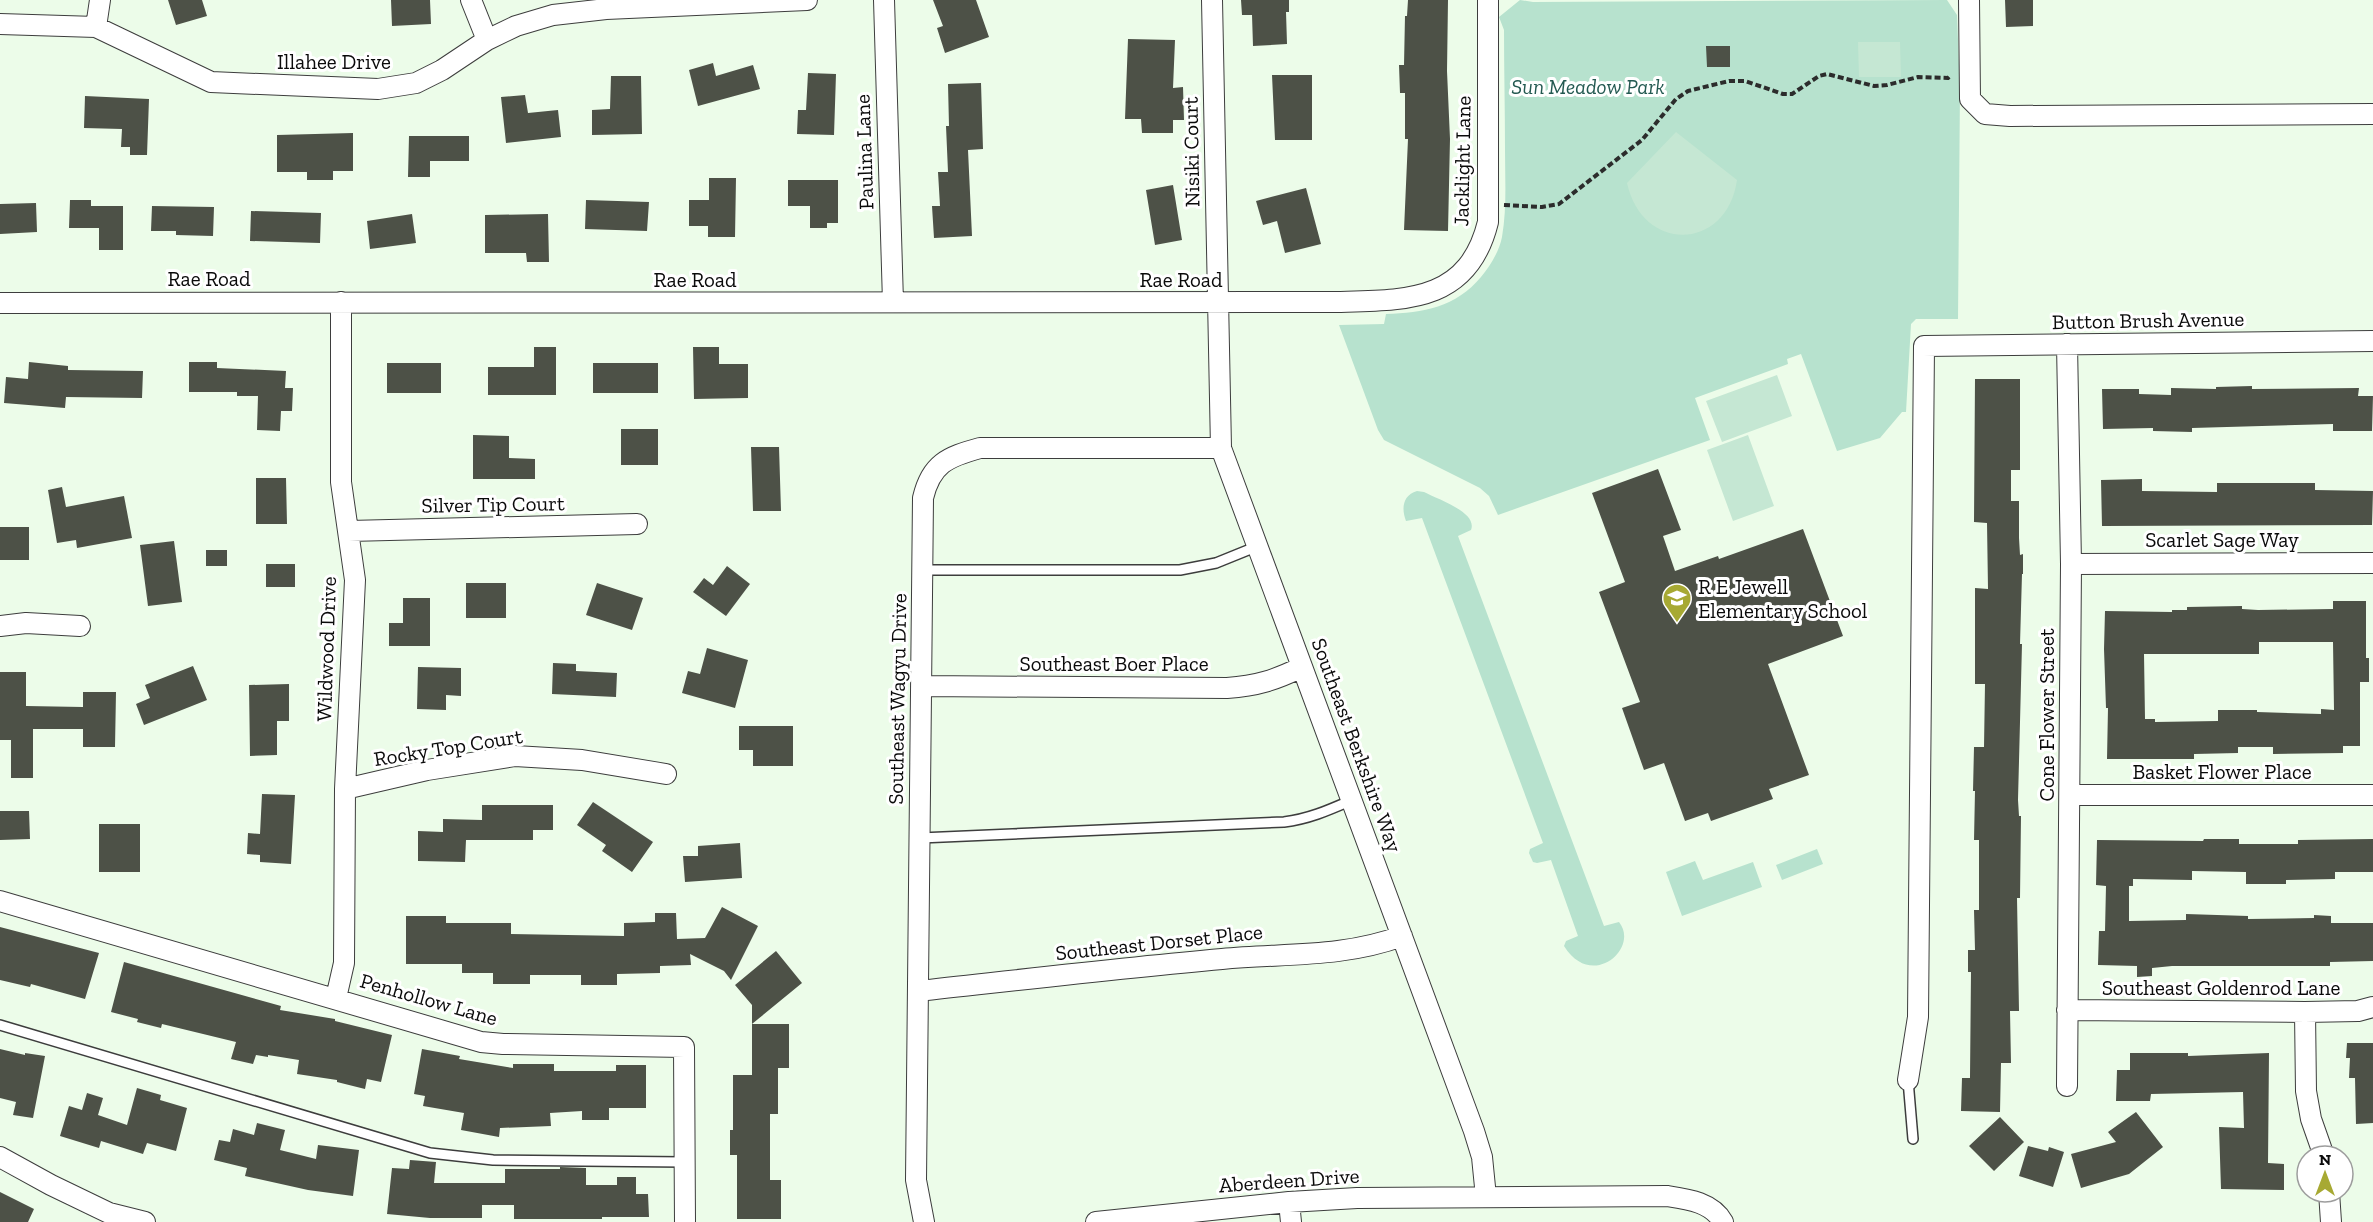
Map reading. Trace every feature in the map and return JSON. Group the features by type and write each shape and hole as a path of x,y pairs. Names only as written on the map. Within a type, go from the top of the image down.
{"street":[{"path":"96,27 100,0"},
{"path":"471,0 487,40"},
{"name":"Illahee Drive","path":"0,24 96,27 211,82 378,89 416,83 442,70 487,40 516,26 553,15 606,4 807,0"},
{"name":"Paulina Lane","path":"884,0 892,302"},
{"name":"Nisiki Court","path":"1212,0 1218,303"},
{"name":"Jacklight Lane","path":"1390,301 1432,292 1454,280 1473,261 1482,244 1488,222 1489,205 1488,0"},
{"path":"1969,0 1970,99 1985,114 2022,116 2373,114"},
{"name":"Rae Road","path":"0,303 1390,301"},
{"name":"Wildwood Drive","path":"336,998 344,963 345,789 355,580 341,482 341,302"},
{"name":"Southeast Berkshire Way","path":"1218,303 1221,448 1474,1131 1482,1157 1486,1197"},
{"name":"Button Brush Avenue","path":"1908,1080 1918,1017 1924,346 2373,341"},
{"name":"Cone Flower Street","path":"2067,345 2071,564 2067,1086"},
{"name":"Southeast Wagyu Drive","path":"924,1222 916,1180 923,498 927,480 941,464 958,454 980,448 1221,448"},
{"name":"Silver Tip Court","path":"349,531 637,524"},
{"name":"Scarlet Sage Way","path":"2071,564 2373,562"},
{"path":"0,626 26,623 80,626"},
{"name":"Southeast Boer Place","path":"921,686 1227,688 1254,686 1278,679 1302,667"},
{"name":"Rocky Top Court","path":"345,789 427,770 515,756 582,760 666,774"},
{"name":"Basket Flower Place","path":"2070,795 2373,795"},
{"name":"Penhollow Lane","path":"0,901 481,1042 684,1047 685,1222"},
{"name":"Southeast Dorset Place","path":"918,991 1221,959 1332,953 1376,946 1402,936"},
{"name":"Southeast Goldenrod Lane","path":"2067,1010 2305,1012 2358,1011 2373,1007"},
{"path":"2305,1012 2306,1091 2320,1144"},
{"path":"0,1157 109,1213 145,1222"},
{"name":"Aberdeen Drive","path":"1096,1222 1289,1202 1357,1198 1667,1196 1697,1201 1719,1216 1723,1222"},
{"path":"1289,1202 1291,1222"},
{"path":"2330,1204 2331,1222"}],"lane":[{"path":"922,570 1180,570 1216,563 1258,546"},
{"path":"920,838 1284,822 1302,820 1352,800"},
{"path":"0,1025 429,1153 493,1160 684,1162"},
{"path":"1908,1080 1913,1139"}],"path":[{"path":"1489,205 1542,207 1559,204 1642,140 1676,99 1688,91 1719,82 1745,81 1783,94 1792,94 1819,75 1827,74 1874,86 1887,86 1918,77 1948,78 1969,58"}],"green space":[{"name":"Sun Meadow Park","path":"1520,0 1533,2 1947,0 1957,15 1960,89 1958,319 1916,319 1911,324 1906,412 1902,412 1880,438 1837,451 1801,354 1787,359 1788,364 1695,398 1710,440 1498,515 1489,496 1480,488 1384,440 1378,430 1339,325 1384,324 1386,314 1426,310 1450,302 1471,287 1494,258 1502,237 1505,204 1504,30 1499,17"},
{"path":"1858,42 1900,42 1901,77 1859,77"},
{"path":"1676,132 1737,180 1730,203 1718,220 1702,231 1684,235 1666,232 1650,222 1636,206 1627,183"},
{"path":"1777,375 1792,416 1722,442 1706,401"},
{"path":"1748,435 1774,506 1733,521 1707,450"},
{"path":"1417,491 1455,507 1463,512 1472,523 1471,530 1458,536 1604,926 1619,922 1624,932 1623,943 1618,953 1610,961 1599,965 1587,965 1575,959 1564,946 1566,941 1578,936 1551,860 1533,862 1529,853 1530,849 1543,843 1422,518 1406,521 1404,503 1412,493"},
{"path":"1817,849 1823,864 1782,880 1776,865"},
{"path":"1695,861 1703,880 1753,862 1762,887 1682,916 1666,872"}],"building":[{"path":"168,0 202,0 207,16 176,25"},
{"path":"391,0 430,0 431,24 392,26"},
{"path":"933,0 976,0 989,37 945,53 937,28 943,26"},
{"path":"1241,0 1289,0 1289,12 1286,12 1287,44 1253,46 1252,15 1242,15"},
{"path":"1408,0 1448,0 1447,71 1450,139 1448,231 1404,230 1408,139 1405,139 1405,93 1400,93 1399,65 1404,65 1405,16 1407,16"},
{"path":"2005,0 2033,0 2033,26 2006,27"},
{"path":"1128,39 1175,40 1173,88 1183,87 1184,120 1173,120 1173,133 1142,133 1141,119 1125,119"},
{"path":"1706,46 1730,46 1730,67 1707,67"},
{"path":"713,63 716,76 753,65 760,89 698,106 689,70"},
{"path":"808,73 836,74 834,135 797,134 798,110 806,110"},
{"path":"1272,75 1312,75 1312,140 1275,140"},
{"path":"611,76 641,76 642,134 592,135 592,110 610,109"},
{"path":"981,83 983,149 968,150 972,236 934,238 932,206 940,206 938,172 948,172 946,126 949,126 948,84"},
{"path":"525,95 528,113 558,110 561,137 506,143 501,97"},
{"path":"85,96 149,99 147,155 130,155 130,147 121,147 122,129 84,128"},
{"path":"353,133 353,171 333,171 333,180 307,180 307,172 277,172 277,135"},
{"path":"409,136 469,136 469,161 430,161 430,177 408,177"},
{"path":"709,178 736,178 735,237 708,237 708,226 689,226 689,200 709,200"},
{"path":"788,180 838,180 838,223 827,223 827,228 810,228 810,206 788,206"},
{"path":"1173,185 1182,240 1155,245 1146,190"},
{"path":"1306,188 1321,244 1285,253 1277,221 1263,225 1256,201"},
{"path":"70,200 91,200 91,206 123,206 123,250 99,250 99,228 69,228"},
{"path":"586,200 649,202 647,231 585,229"},
{"path":"36,203 37,232 0,234 0,204"},
{"path":"152,206 214,207 213,236 176,235 176,231 151,231"},
{"path":"251,211 321,213 320,243 250,241"},
{"path":"412,214 416,243 370,249 367,221"},
{"path":"548,214 549,262 527,262 526,253 485,253 485,215"},
{"path":"534,347 556,347 556,395 488,395 488,367 534,367"},
{"path":"693,347 719,347 719,364 748,364 748,398 694,399"},
{"path":"29,362 68,366 68,370 143,371 142,398 66,397 65,408 4,403 6,377 28,379"},
{"path":"189,362 217,362 217,368 286,371 285,388 293,388 292,411 281,411 280,431 257,430 258,396 237,396 237,392 189,392"},
{"path":"387,363 441,363 441,393 387,393"},
{"path":"593,363 658,363 658,393 593,393"},
{"path":"1975,379 2020,379 2020,470 2011,470 2011,501 2019,501 2020,555 2023,554 2018,800 2019,816 2021,816 2020,898 2017,898 2019,1011 2010,1011 2011,1063 2001,1063 2000,1112 1961,1111 1962,1078 1970,1078 1971,972 1968,972 1968,950 1975,950 1974,910 1979,910 1979,840 1974,840 1974,747 1984,747 1985,684 1975,684 1975,588 1988,589 1987,523 1974,522"},
{"path":"2252,386 2252,389 2359,388 2358,396 2373,396 2372,431 2333,431 2333,424 2192,428 2192,432 2153,431 2153,428 2103,429 2102,389 2139,389 2139,394 2171,395 2171,388 2216,389 2216,387"},
{"path":"621,429 658,429 658,465 621,465"},
{"path":"473,435 509,436 509,458 535,459 535,479 473,479"},
{"path":"751,447 779,447 781,511 753,511"},
{"path":"1658,469 1681,530 1663,536 1675,571 1718,556 1719,559 1803,529 1843,636 1768,664 1809,775 1769,789 1773,799 1711,821 1708,813 1685,821 1664,763 1644,770 1622,708 1640,702 1599,592 1625,582 1592,493"},
{"path":"256,478 286,478 287,524 256,524"},
{"path":"2142,479 2142,491 2217,492 2217,483 2315,483 2315,490 2373,491 2372,525 2102,526 2101,480"},
{"path":"62,487 66,507 124,496 132,538 77,548 76,540 57,543 48,490"},
{"path":"0,527 29,527 29,560 0,560"},
{"path":"174,541 182,602 148,606 140,545"},
{"path":"206,550 227,550 227,566 206,566"},
{"path":"266,564 295,564 295,587 266,587"},
{"path":"727,566 750,584 726,616 693,592 704,578 713,585"},
{"path":"466,583 506,583 506,618 466,618"},
{"path":"597,583 643,598 632,630 586,615"},
{"path":"403,598 430,598 430,646 389,646 389,623 403,623"},
{"path":"2333,601 2366,601 2366,658 2369,658 2369,682 2360,682 2360,746 2343,746 2343,753 2273,754 2273,747 2238,747 2238,753 2194,754 2194,759 2107,759 2105,611 2172,612 2172,610 2187,610 2187,607 2242,606 2242,609 2258,610 2333,609","holes":["2259,642 2333,642 2334,710 2321,709 2321,714 2218,710 2218,721 2155,722 2155,719 2145,719 2144,654 2259,654"]},
{"path":"707,648 748,660 735,708 682,693 688,671 700,674"},
{"path":"553,663 576,664 576,671 617,673 616,697 552,694"},
{"path":"193,666 207,700 144,725 136,704 150,698 145,685"},
{"path":"418,667 461,668 461,696 446,695 446,710 417,709"},
{"path":"0,672 26,672 26,706 83,707 83,692 116,692 115,747 83,747 83,729 33,729 33,778 11,778 11,740 0,740"},
{"path":"289,684 289,721 277,721 277,755 250,756 249,685"},
{"path":"739,726 793,726 793,766 753,766 753,750 739,750"},
{"path":"262,794 295,795 291,864 260,862 260,855 247,854 248,833 260,834"},
{"path":"593,802 653,842 632,872 602,851 606,845 577,825"},
{"path":"482,805 553,805 553,830 533,830 533,840 466,840 465,862 418,861 418,831 443,832 443,819 482,820"},
{"path":"0,811 29,811 30,839 0,840"},
{"path":"99,824 140,824 140,872 99,872"},
{"path":"2204,839 2239,839 2239,844 2298,844 2298,840 2373,839 2373,872 2335,872 2335,879 2286,880 2286,884 2246,884 2246,872 2192,871 2192,880 2133,879 2133,886 2129,886 2129,921 2186,920 2186,914 2248,916 2248,919 2331,916 2331,923 2373,923 2373,961 2330,962 2330,966 2172,966 2152,968 2152,976 2137,977 2137,966 2098,965 2099,931 2105,931 2106,886 2096,885 2097,840 2203,841"},
{"path":"740,843 742,878 685,882 683,856 698,856 698,846"},
{"path":"722,907 758,926 731,980 724,971 690,954 691,965 660,966 660,973 617,974 617,985 581,985 581,975 530,975 530,984 493,984 493,973 462,973 462,964 406,964 406,916 446,916 446,923 511,923 511,934 624,936 624,923 655,922 655,913 676,913 677,939 705,938"},
{"path":"0,927 99,953 85,999 31,984 30,987 0,980"},
{"path":"776,951 802,983 752,1024 752,1005 735,985"},
{"path":"124,962 281,1006 280,1010 335,1019 335,1021 392,1035 381,1082 367,1079 365,1089 337,1082 337,1080 297,1074 299,1060 268,1055 268,1057 256,1055 253,1064 231,1059 236,1042 162,1024 161,1028 111,1012"},
{"path":"752,1024 789,1024 789,1068 778,1068 778,1114 770,1114 770,1180 781,1180 781,1219 737,1219 737,1155 730,1155 730,1130 733,1130 733,1075 752,1075"},
{"path":"2347,1043 2373,1043 2373,1123 2356,1124 2355,1078 2349,1078 2350,1058 2346,1058"},
{"path":"0,1049 25,1055 25,1053 45,1056 33,1118 13,1115 16,1102 0,1098"},
{"path":"422,1049 460,1056 459,1059 513,1068 513,1064 554,1064 554,1071 616,1071 616,1065 646,1065 646,1108 609,1108 609,1120 582,1120 582,1111 550,1113 551,1126 500,1128 499,1137 461,1130 464,1113 423,1106 425,1096 414,1094"},
{"path":"2130,1053 2188,1053 2188,1056 2269,1053 2268,1163 2284,1164 2284,1190 2221,1189 2219,1127 2244,1128 2243,1092 2151,1094 2150,1101 2116,1101 2117,1070 2130,1070"},
{"path":"137,1088 161,1095 160,1100 187,1108 176,1151 147,1143 143,1154 101,1141 99,1148 60,1136 69,1106 82,1110 87,1093 103,1098 98,1115 127,1125"},
{"path":"2136,1112 2163,1147 2129,1174 2081,1188 2071,1154 2116,1142 2108,1132"},
{"path":"2000,1117 2024,1142 1994,1171 1969,1146"},
{"path":"257,1123 285,1130 280,1150 316,1159 318,1145 359,1150 353,1196 308,1190 245,1176 247,1168 214,1160 219,1140 230,1142 233,1129 254,1135"},
{"path":"2028,1146 2048,1151 2049,1147 2064,1152 2053,1187 2019,1176"},
{"path":"410,1160 436,1162 434,1183 505,1183 505,1169 560,1169 560,1167 586,1168 586,1185 617,1185 617,1177 636,1177 636,1194 648,1194 649,1217 514,1219 514,1205 482,1205 482,1218 430,1218 387,1214 392,1168 409,1169"},
{"path":"0,1192 34,1209 28,1222 0,1222"}],"place":[{"name":"R E Jewell Elementary School","path":"1677,624"}]}
